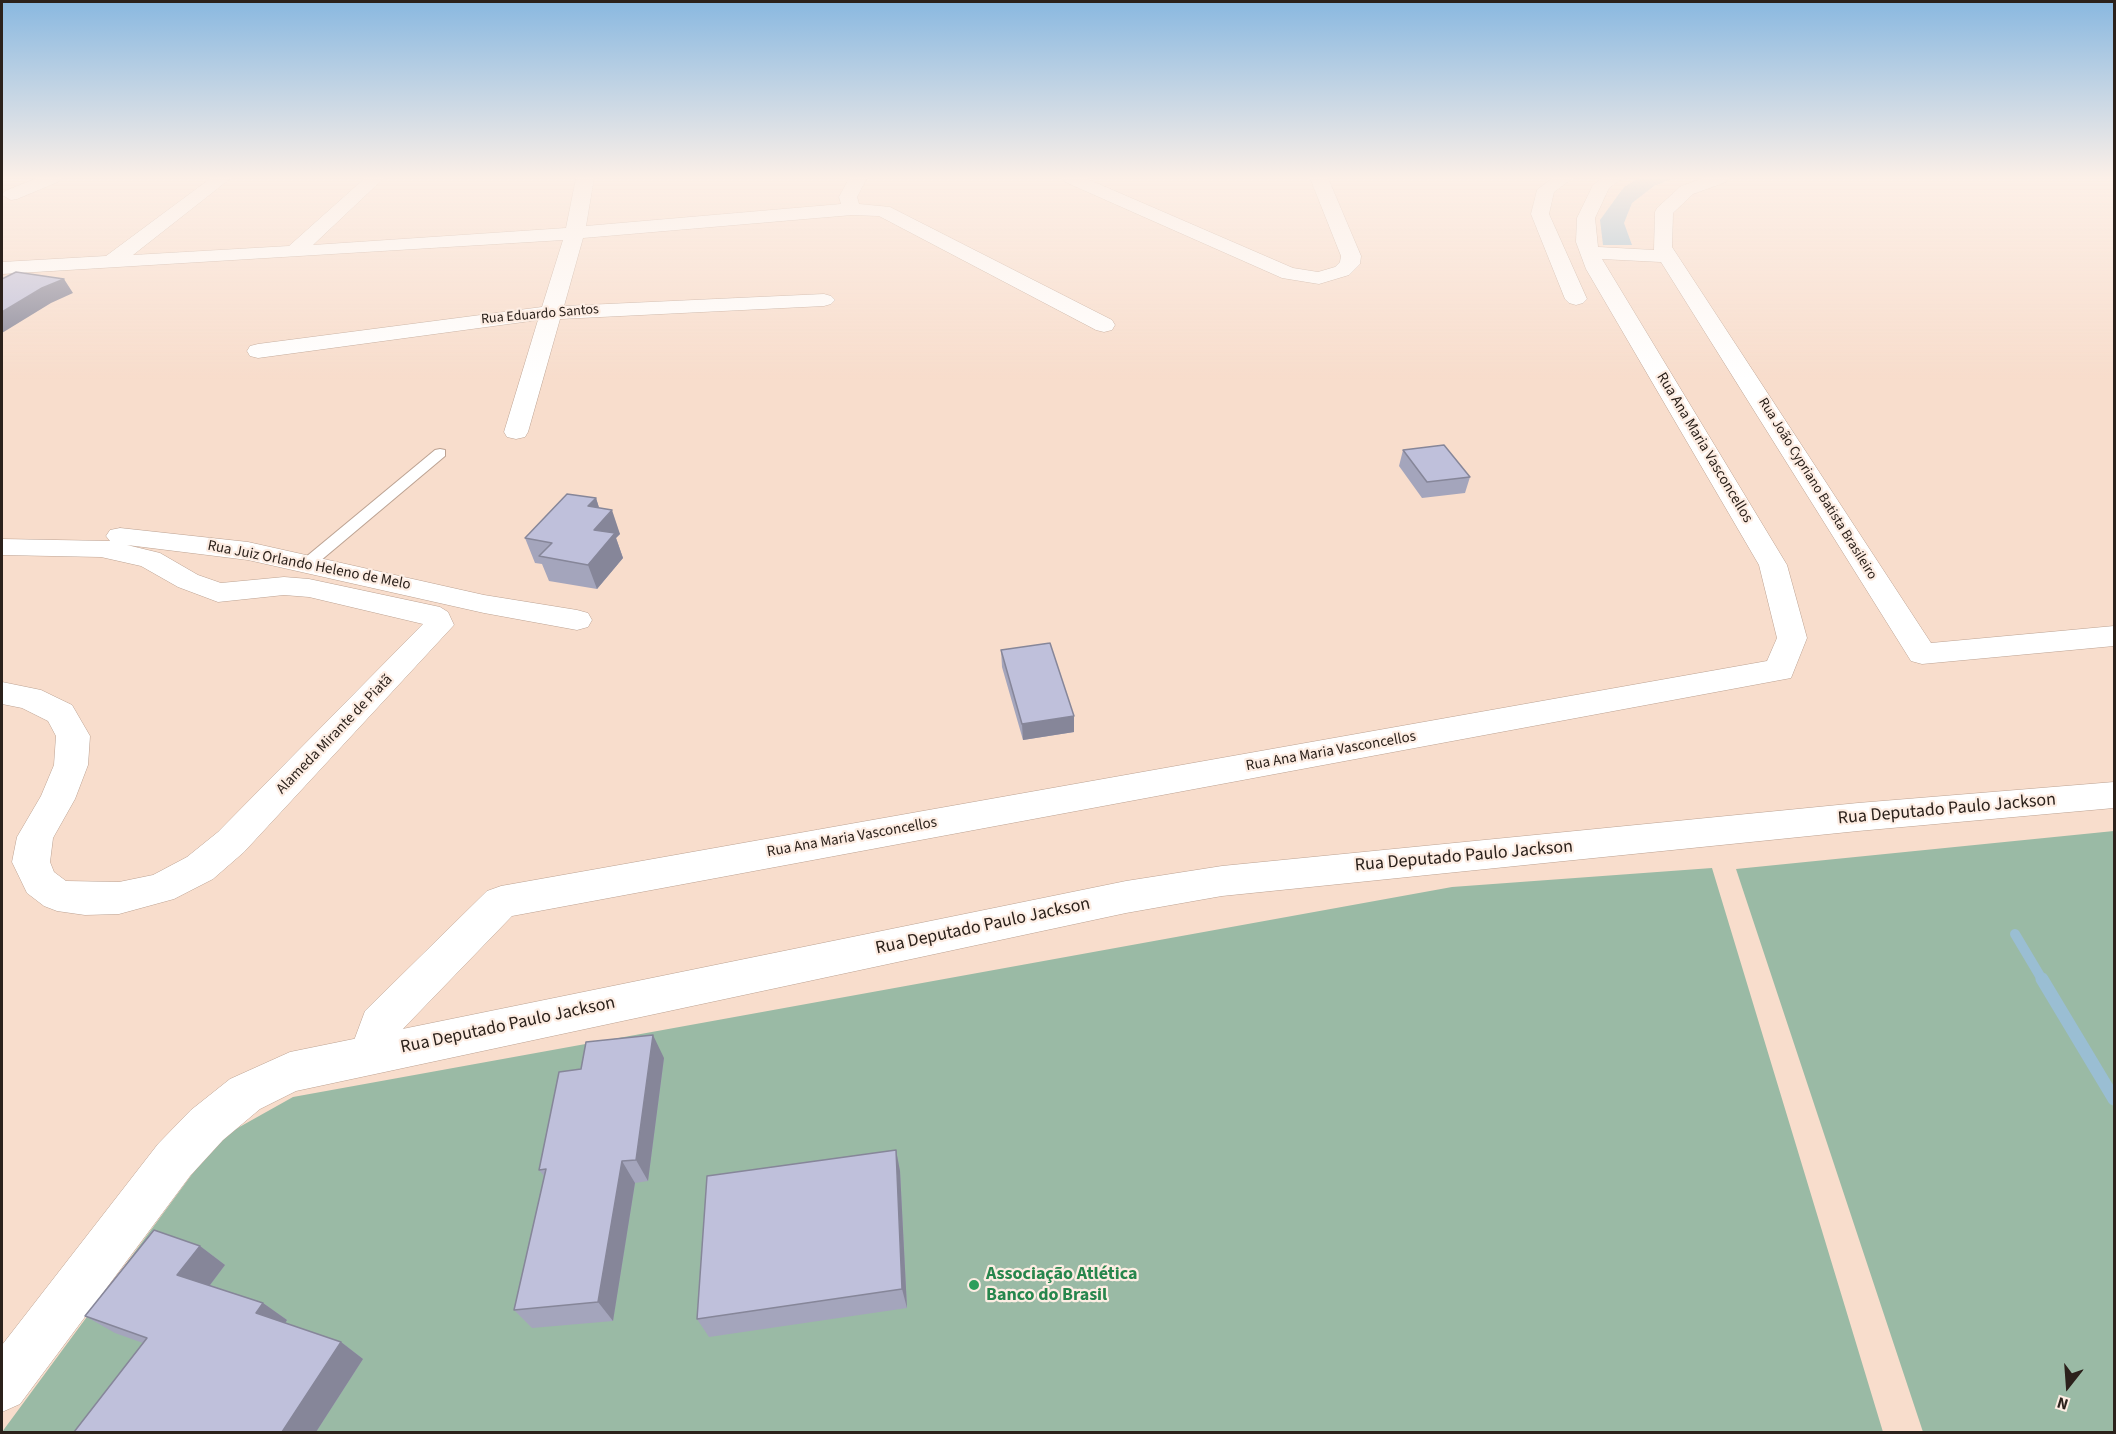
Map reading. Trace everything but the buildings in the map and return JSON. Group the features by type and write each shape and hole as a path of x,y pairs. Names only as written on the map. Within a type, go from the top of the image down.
{"street":[{"path":"111,262 134,245"},
{"path":"294,252 302,245"},
{"path":"2,268 36,268 399,245"},
{"path":"516,432 572,245"},
{"path":"949,245 1104,325"},
{"path":"1223,245 1289,274 1318,278 1342,271 1350,264 1351,256 1346,245"},
{"path":"1553,245 1576,299"},
{"name":"Rua Ana Maria Vasconcellos","path":"375,1039 501,902 1780,670 1792,638 1773,565 1596,269 1588,245"},
{"name":"Rua João Cypriano Batista Brasileiro","path":"1662,245 1665,256 1922,654 2115,636"},
{"path":"1592,253 1665,256"},
{"path":"2,279 36,268"},
{"name":"Rua Eduardo Santos","path":"258,351 553,312 824,300"},
{"name":"Rua Juiz Orlando Heleno de Melo","path":"2,534 111,536 193,543 248,551 484,604 577,620"},
{"name":"Alameda Mirante de Piatã","path":"2,547 68,547 117,551 150,559 173,570 188,581 218,593 284,586 309,588 429,614 437,619 439,626 231,842 200,868 161,888 119,898 85,899 57,895 40,882 31,862 35,837 57,800 71,765 73,736 60,713 30,698 2,693"},
{"name":"Rua Deputado Paulo Jackson","path":"2,1386 174,1160 207,1125 245,1094 290,1072 375,1039 1222,880 1858,817 2115,795"}],"lane":[{"path":"307,564 440,453"}],"green space":[{"path":"2114,831 2114,1432 1923,1432 1736,869"},
{"name":"Associação Atlética Banco do Brasil","path":"1712,868 1883,1432 2,1432 218,1139 293,1097 1452,887"}],"waterway":[{"path":"2015,934 2043,981"},
{"path":"2042,979 2114,1099"}],"place":[{"name":"Associação Atlética Banco do Brasil","path":"974,1285"}]}
